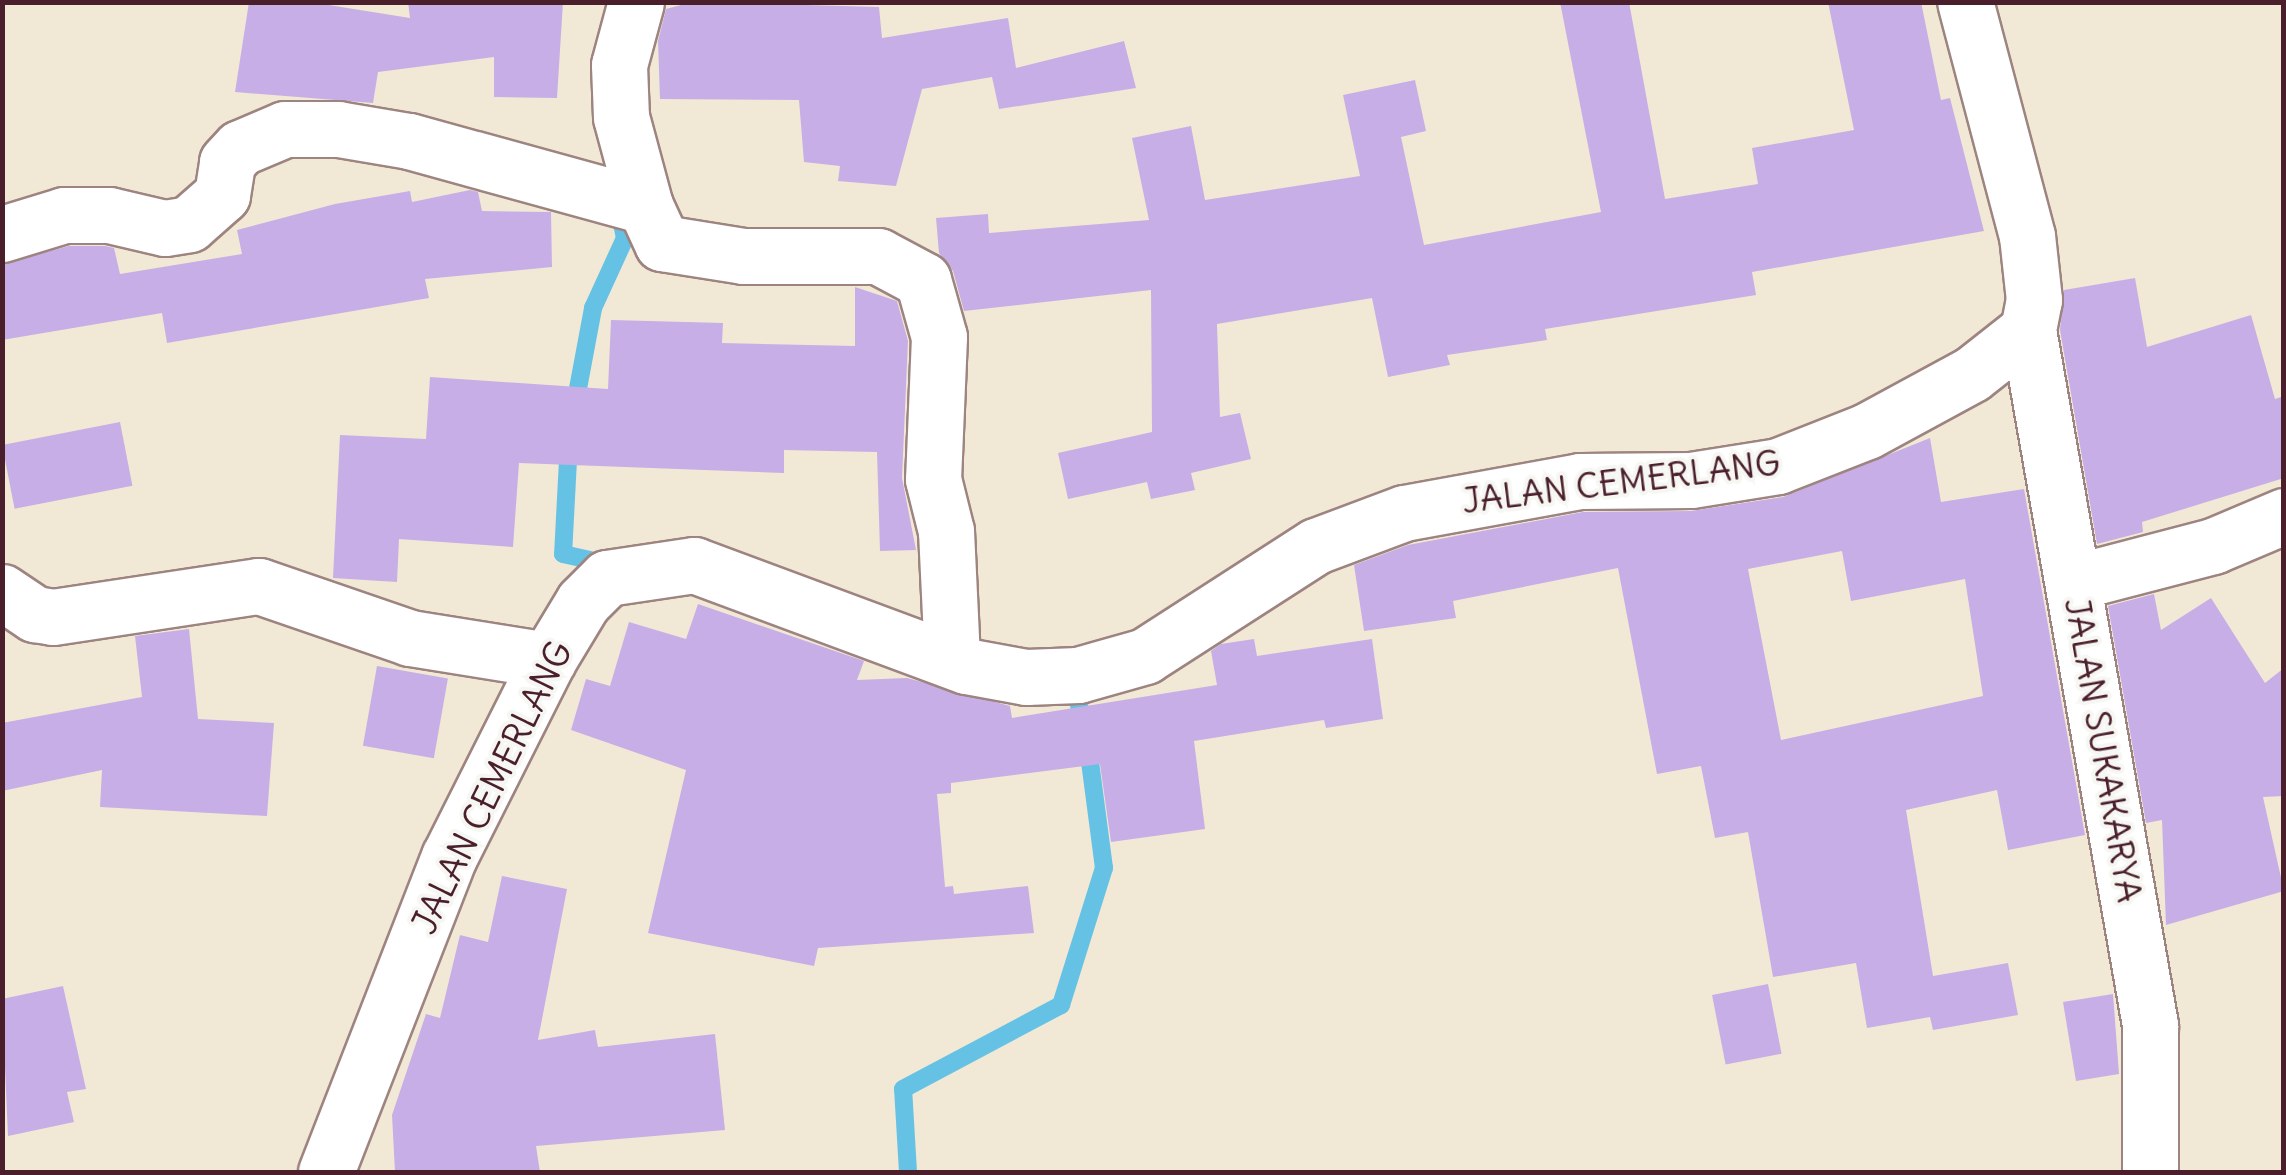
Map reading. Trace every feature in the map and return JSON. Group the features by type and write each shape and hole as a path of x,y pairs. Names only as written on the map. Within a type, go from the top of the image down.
{"street":[{"path":"636,2 619,65 621,118 644,206 662,243 744,256 878,256 923,280 940,337 933,478 946,531 952,660"},
{"path":"1965,2 2023,219 2034,300 2028,330"},
{"path":"2,234 64,216 110,215 166,228 189,224 222,195 227,162 240,148 285,129 338,128 409,141 644,206"},
{"name":"JALAN SUKAKARYA","path":"2028,330 2150,1024 2150,1172"},
{"name":"JALAN CEMERLANG","path":"326,1172 450,857 548,660 583,602 608,578 694,565 952,660 1026,677 1078,675 1145,656 1316,546 1404,512 1580,481 1691,480 1778,466 1867,431 1972,374 2028,330"},
{"path":"2075,582 2213,546 2284,516"},
{"path":"2,592 35,614 53,617 259,586 410,638 548,660"}],"building":[{"path":"249,2 310,2 410,18 408,2 563,2 557,98 494,97 494,57 378,72 373,103 235,92"},
{"path":"692,2 879,7 882,38 1008,18 1016,68 1124,41 1136,88 999,109 992,77 922,89 896,186 838,181 840,166 804,162 799,100 660,99 658,41 666,9"},
{"path":"1560,2 1629,2 1665,199 1758,184 1752,148 1854,130 1828,2 1921,2 1941,100 1950,98 1984,231 1752,272 1756,295 1545,329 1547,340 1447,355 1450,365 1388,377 1372,298 1217,324 1220,417 1240,413 1251,459 1191,473 1195,490 1151,499 1147,482 1068,499 1058,453 1152,432 1151,290 964,311 953,271 939,253 936,218 988,214 989,233 1149,220 1132,138 1191,126 1205,200 1360,176 1343,95 1415,80 1426,131 1401,137 1424,245 1601,212"},
{"path":"470,190 478,192 482,211 551,212 552,267 425,279 429,298 167,343 162,313 2,340 2,264 69,246 105,246 114,248 120,274 242,254 237,230 335,204 410,191 412,202"},
{"path":"2135,278 2147,347 2251,315 2275,399 2284,396 2284,478 2142,522 2143,532 2097,544 2060,330 2064,290"},
{"path":"855,287 897,301 908,341 902,478 916,550 880,551 877,452 784,450 784,473 519,463 513,547 399,539 397,582 333,578 340,435 426,439 430,377 608,389 611,320 723,323 722,343 855,346"},
{"path":"120,422 132,486 15,509 2,445"},
{"path":"1930,438 1941,502 2024,489 2085,835 2008,850 1997,790 1906,810 1933,976 2008,963 2018,1015 1933,1030 1930,1017 1867,1028 1856,963 1773,977 1748,832 1715,838 1701,766 1657,774 1618,568 1453,601 1456,618 1364,631 1354,565 1408,545 1583,512 1691,511 1783,497","holes":["1842,551 1851,601 1965,579 1983,696 1781,740 1748,569"]},
{"path":"2154,594 2161,630 2211,598 2265,683 2284,668 2284,796 2263,797 2284,891 2166,925 2162,820 2146,823 2108,606"},
{"path":"698,604 864,661 857,680 907,678 1010,706 1012,718 1217,685 1211,651 1221,644 1254,639 1257,656 1372,639 1383,719 1326,728 1324,720 1194,741 1205,829 1111,842 1100,764 951,783 951,793 937,794 945,887 953,886 954,894 1028,886 1034,933 818,948 814,966 648,933 686,770 571,730 586,679 610,686 629,622 686,639"},
{"path":"189,629 198,719 274,723 267,816 100,807 102,770 2,791 2,723 142,697 135,636"},
{"path":"377,666 448,679 434,758 363,746"},
{"path":"502,876 567,889 538,1040 595,1030 598,1047 715,1034 725,1130 536,1146 540,1172 395,1172 392,1115 426,1014 440,1018 460,935 488,942"},
{"path":"1768,984 1782,1054 1726,1065 1712,995"},
{"path":"63,986 86,1089 67,1092 74,1122 8,1136 2,999"},
{"path":"2113,994 2119,1074 2076,1081 2063,1002"}],"waterway":[{"path":"574,410 593,308 625,238 618,206"},
{"path":"569,441 563,554 608,564"},
{"path":"908,1172 903,1089 1061,1005 1104,868 1087,739 1076,692 1066,690"}]}
